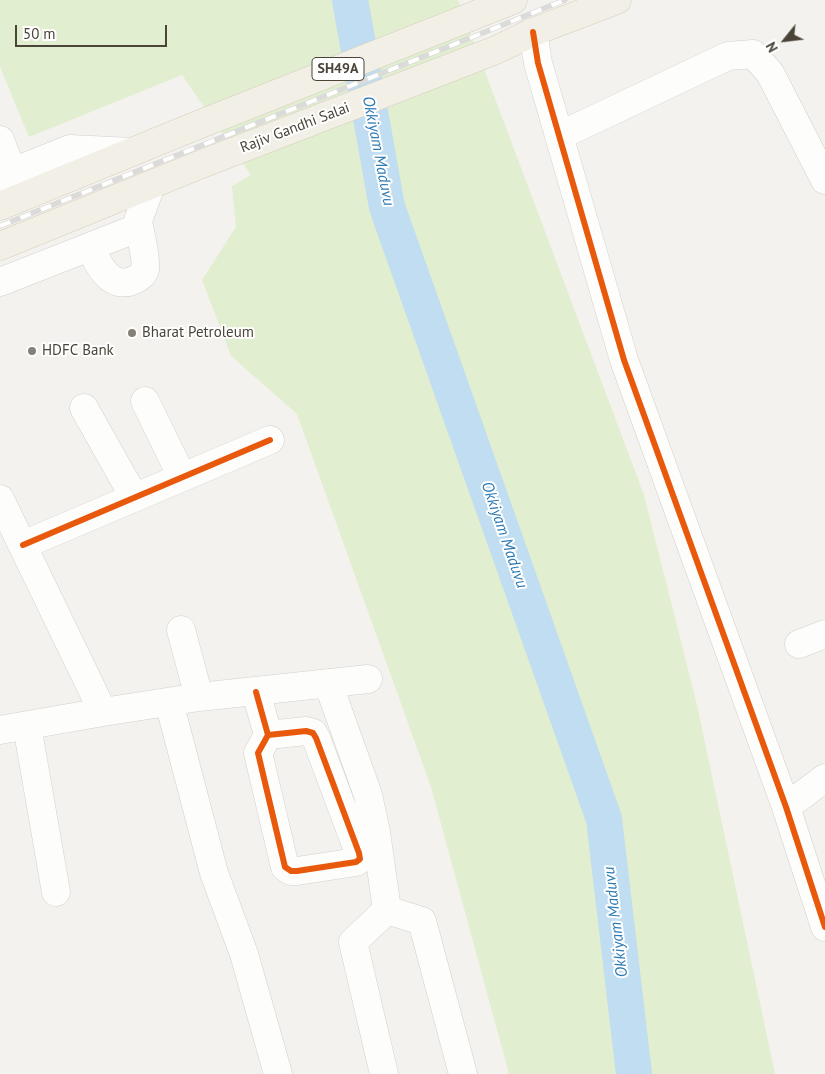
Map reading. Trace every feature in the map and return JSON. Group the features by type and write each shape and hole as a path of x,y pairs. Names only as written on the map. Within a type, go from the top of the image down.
{"main road":[{"name":"SH49A","path":"0,206 513,0"},
{"name":"Rajiv Gandhi Salai","path":"0,246 199,165 496,50 533,32 617,0"}],"street":[{"path":"577,15 630,0"},
{"path":"533,32 538,63 624,360 786,807 825,927"},
{"path":"559,136 728,56 753,54 770,72 825,180"},
{"path":"0,140 6,175 70,150 132,152"},
{"path":"0,282 135,229 151,185"},
{"path":"90,247 104,273 115,282 133,281 141,276 145,268 138,222"},
{"path":"145,401 182,477"},
{"path":"84,408 134,498"},
{"path":"12,536 134,498 270,440"},
{"path":"0,499 12,536 104,712"},
{"path":"180,630 199,697"},
{"path":"799,644 825,634"},
{"path":"0,730 199,697 368,679"},
{"path":"328,683 368,796 375,824 387,910"},
{"path":"256,692 268,735 258,753 285,867 292,871 297,871 356,862 360,859 357,845 313,733 306,731 268,735"},
{"path":"169,702 214,873 244,954 278,1074"},
{"path":"27,726 56,892"},
{"path":"786,807 825,778"},
{"path":"384,1074 353,942 387,910"},
{"path":"387,910 422,921 463,1074"}],"green space":[{"path":"0,0 458,0 644,495 697,705 775,1074 509,1074 431,787 297,414 231,356 202,280 236,227 232,186 251,175 182,75 29,137 0,67"}],"waterway":[{"name":"Okkiyam Maduvu","path":"350,0 387,207 604,819 634,1074"}],"railway":[{"path":"0,226 565,0"}],"cycle path":[{"path":"533,32 538,63 624,360 786,807 825,927"},
{"path":"23,545 270,440"},
{"path":"256,692 268,735 258,753 285,867 291,871 297,871 356,862 360,859 359,853 313,733 306,731 268,735"}],"place":[{"name":"Bharat Petroleum","path":"132,333"},
{"name":"HDFC Bank","path":"32,351"}]}
